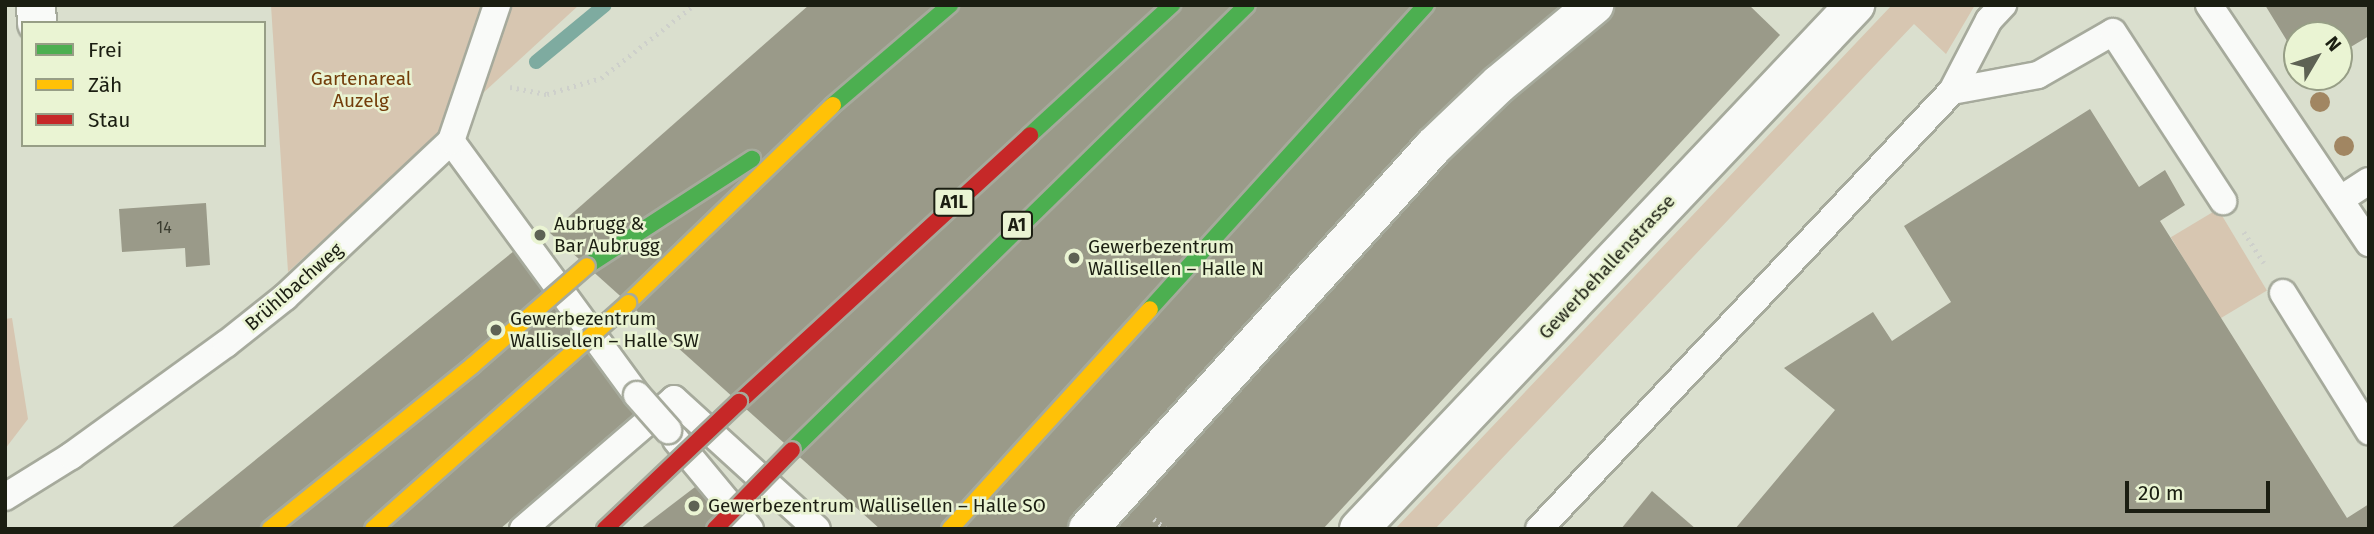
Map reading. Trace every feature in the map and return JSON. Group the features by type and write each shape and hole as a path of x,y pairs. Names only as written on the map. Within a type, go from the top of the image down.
{"highway":[{"path":"373,529 628,303 827,110 950,5"},
{"name":"A1L","path":"605,529 916,236 1172,5"},
{"name":"A1","path":"715,529 969,273 1247,5"},
{"path":"950,529 1426,5"},
{"path":"270,529 472,366 587,266 827,110"}],"street":[{"path":"1088,529 1433,147 1499,84 1594,5"},
{"name":"Gewerbehallenstrasse","path":"1359,529 1855,5"}],"lane":[{"name":"Brühlbachweg","path":"5,497 71,456 226,344 323,262 451,141 497,5"},
{"path":"1539,529 1952,92 1989,20 2003,5"},
{"path":"2209,5 2366,232"},
{"path":"1952,92 2038,75 2113,32 2223,201"},
{"path":"451,141 637,395 750,529"},
{"path":"2341,199 2369,181"},
{"path":"2283,293 2369,431"},
{"path":"523,529 674,398 817,529"}],"path":[{"path":"473,79 547,94 574,89 601,78 694,5"},
{"path":"2223,201 2283,293"}],"green space":[{"name":"Gartenareal Auzelg","path":"271,5 579,5 288,272"},
{"path":"1892,5 1975,5 1946,54 1914,24 1435,529 1395,529"},
{"path":"2218,209 2267,290 2220,319 2171,237"},
{"path":"12,318 28,419 5,449 5,319"}],"building":[{"name":"Gewerbezentrum Wallisellen – Halle N","path":"809,5 1749,5 1780,35 1323,529 880,529 550,233"},
{"path":"2265,5 2369,5 2369,36 2353,46 2353,21 2283,21 2283,34"},
{"path":"2090,109 2139,187 2165,170 2185,205 2160,221 2347,518 2369,504 2369,529 1735,529 1835,410 1784,368 1873,312 1892,341 1951,302 1904,226"},
{"path":"206,203 210,265 186,267 185,248 122,252 119,209"},
{"name":"Gewerbezentrum Wallisellen – Halle SW","path":"514,251 638,410 500,529 170,529"},
{"name":"Gewerbezentrum Wallisellen – Halle SO","path":"699,484 739,529 640,529"},
{"path":"1652,491 1696,529 1621,529"}],"waterway":[{"path":"536,62 605,5"}],"traffic: fast":[{"path":"833,105 950,5"},
{"path":"1030,135 1172,5"},
{"path":"792,450 1247,5"},
{"path":"1150,309 1426,5"},
{"path":"587,266 752,159"}],"traffic: slow":[{"path":"628,303 833,105"},
{"path":"270,529 472,366 587,266"},
{"path":"373,529 628,303"},
{"path":"950,529 1150,309"}],"traffic: jam":[{"path":"739,402 1030,135"},
{"path":"605,529 739,402"},
{"path":"715,529 792,450"}],"place":[{"name":"Aubrugg & Bar Aubrugg","path":"540,235"},
{"name":"Gewerbezentrum Wallisellen – Halle N","path":"1074,258"},
{"name":"Gewerbezentrum Wallisellen – Halle SW","path":"496,330"},
{"name":"Gewerbezentrum Wallisellen – Halle SO","path":"694,506"}]}
